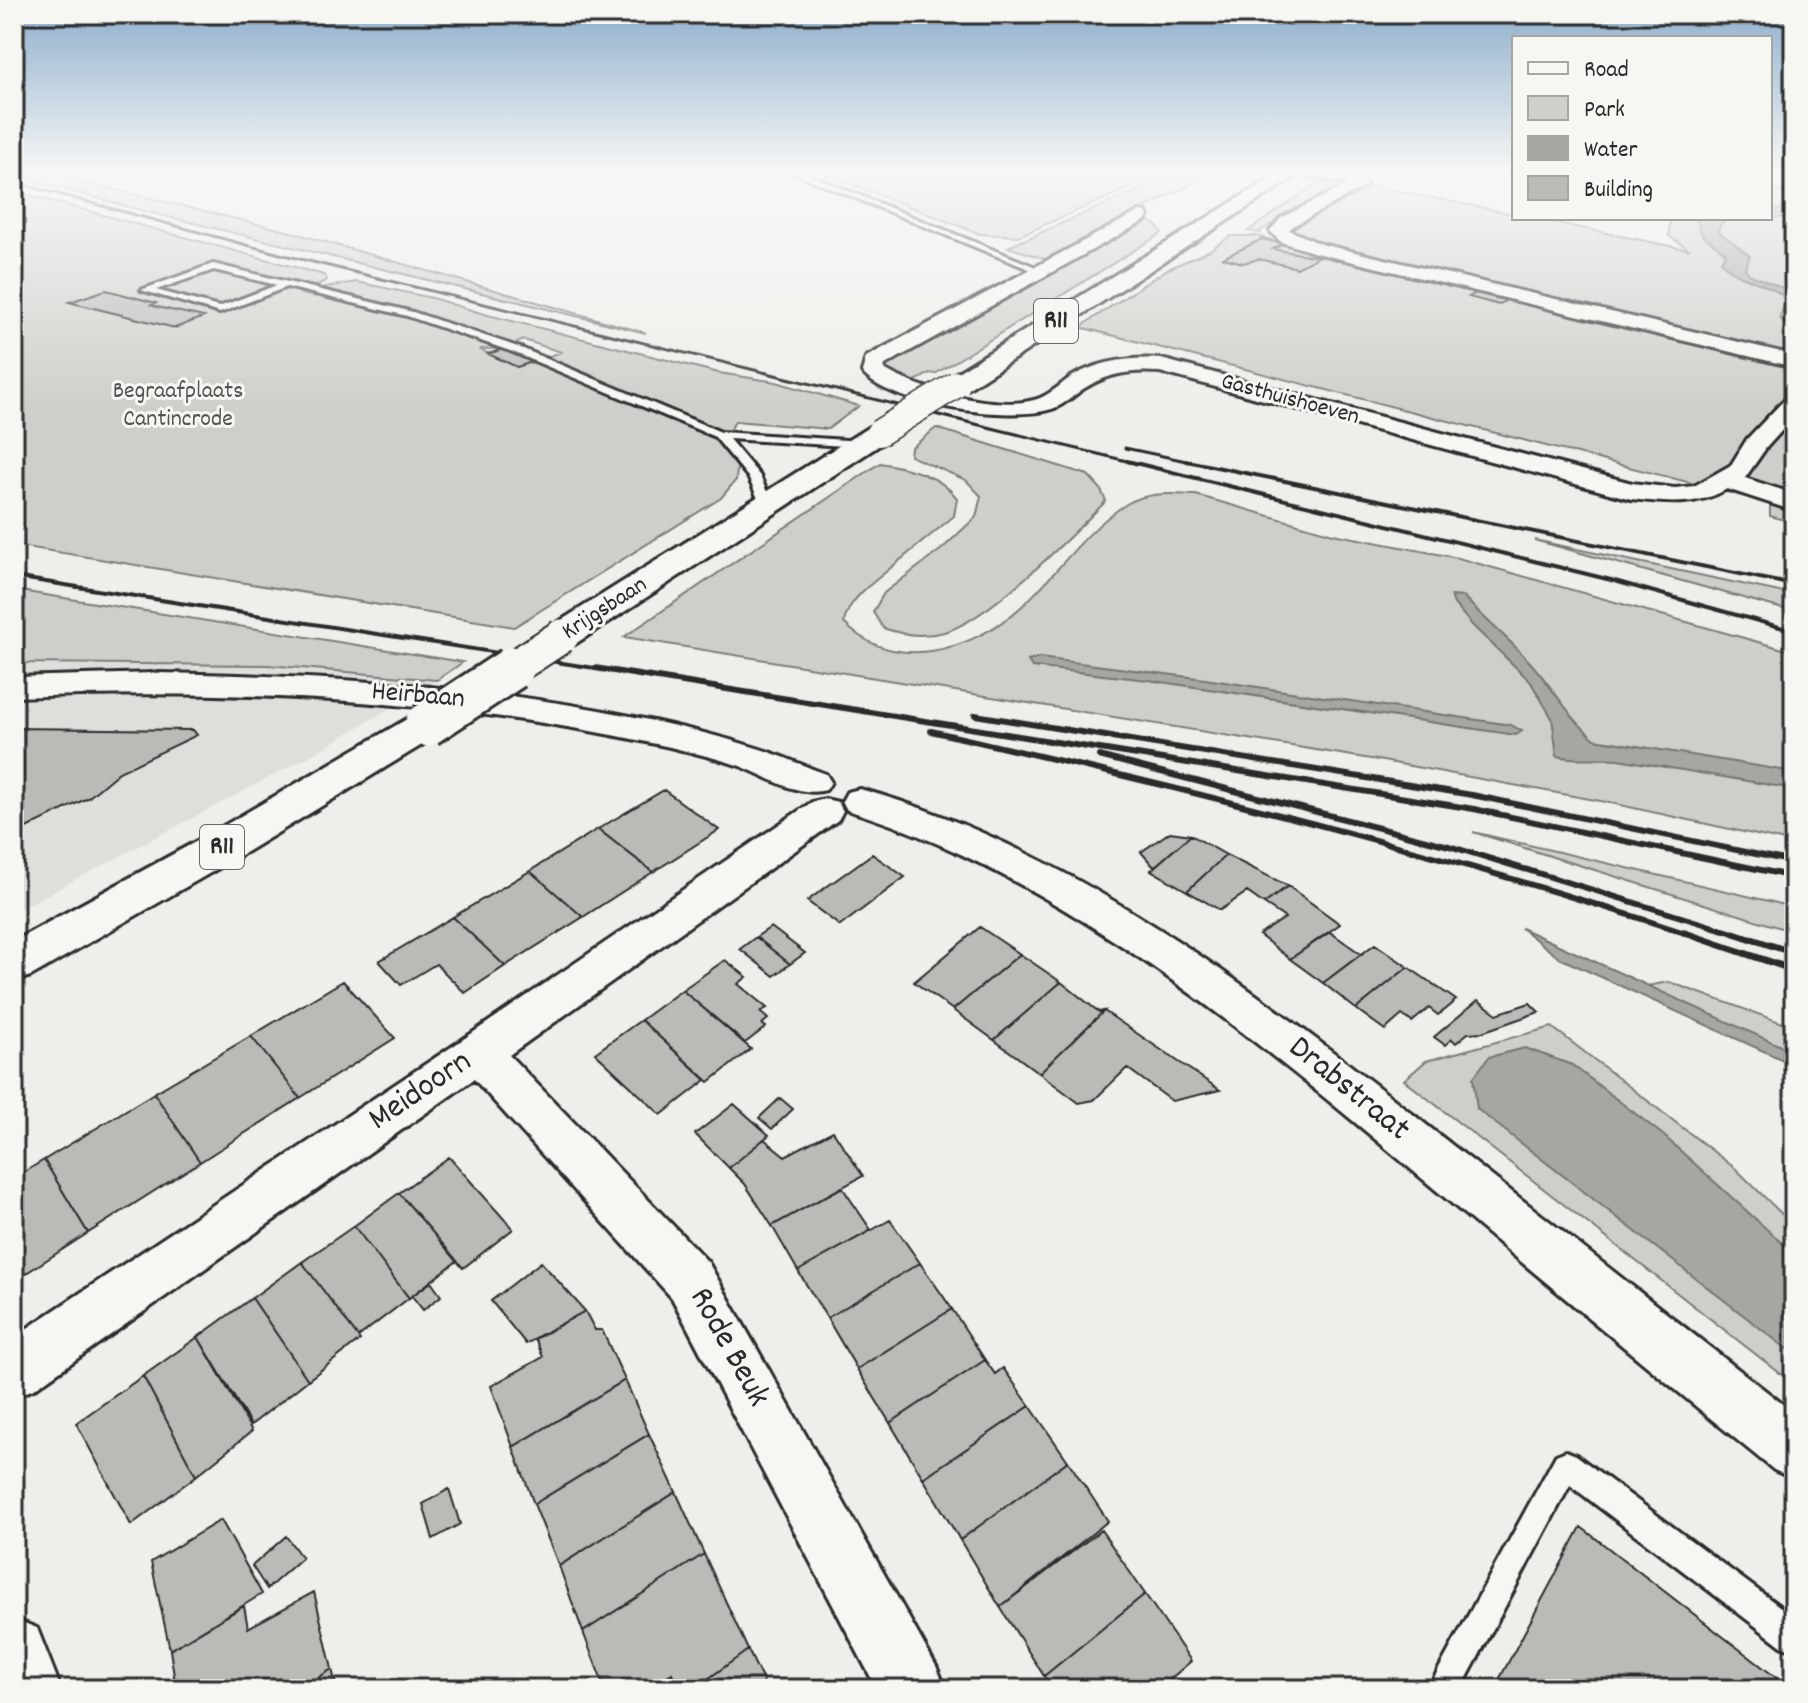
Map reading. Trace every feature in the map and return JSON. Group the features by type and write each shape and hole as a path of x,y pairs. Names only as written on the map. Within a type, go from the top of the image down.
{"main road":[{"name":"Krijgsbaan","path":"14,963 223,846 426,725 1163,251"}],"street":[{"path":"1039,270 1074,251"},
{"path":"1331,251 1794,361"},
{"name":"Gasthuishoeven","path":"1039,270 874,362 873,372 898,387 975,404 1011,408 1046,403 1106,367 1123,363 1161,366 1631,491 1689,496 1740,470 1756,444 1794,403"},
{"path":"1724,479 1794,503"},
{"name":"Heirbaan","path":"14,687 146,684 320,688 480,703 626,728 745,756 833,798"},
{"name":"Meidoorn","path":"14,1369 478,1053 833,798"},
{"name":"Drabstraat","path":"833,798 904,813 983,849 1121,926 1229,997 1793,1449"},
{"name":"Rode Beuk","path":"478,1053 690,1280 913,1689"},
{"path":"14,1651 28,1689"}],"lane":[{"path":"993,251 1039,270"},
{"path":"287,284 220,310 146,290 213,267 287,284 410,314 517,350 719,435 871,439"},
{"path":"719,435 754,476 767,506"},
{"path":"1444,1689 1566,1465 1794,1636"}],"shaded area":[{"path":"14,663 268,665 437,680 310,756 14,912"}],"green space":[{"name":"Begraafplaats Cantincrode","path":"14,251 237,251 324,275 327,280 301,294 316,297 325,287 357,282 432,298 719,373 776,382 859,406 828,429 735,421 724,443 738,460 736,480 721,498 514,627 14,545","holes":["524,340 561,352 517,367 479,349 503,349"]},
{"path":"310,251 359,251 646,333"},
{"path":"1022,251 1060,251 1045,259"},
{"path":"1088,251 1132,251 935,374 930,373 910,384 886,370 894,359"},
{"path":"1207,251 1794,251 1794,523 1770,516 1770,503 1080,327 1166,270"},
{"path":"936,428 1088,475 1100,488 1106,501 1029,575 983,611 944,632 906,634 883,628 873,612 884,593 943,548 976,517 981,496 966,480 910,456 911,448"},
{"path":"880,463 933,478 957,498 954,516 865,589 849,609 844,623 864,639 886,648 909,652 933,651 979,636 1020,608 1110,516 1133,501 1150,495 1169,494 1196,495 1333,534 1458,558 1794,652 1794,843 1611,803 1383,761 624,637"},
{"path":"1534,540 1794,595 1794,612"},
{"path":"14,590 463,662 437,680 268,665 14,663"},
{"path":"1473,832 1794,907 1794,932"},
{"path":"1669,982 1794,1027 1794,1052 1647,986"},
{"path":"1552,1027 1736,1169 1794,1226 1794,1380 1790,1381 1404,1080 1426,1061"}],"water":[{"path":"1724,251 1744,251 1750,256 1745,268 1749,274 1794,293 1794,330 1779,318 1787,300 1780,293 1728,268 1721,261"},
{"path":"1451,596 1464,597 1512,643 1595,739 1794,772 1794,789 1618,759 1557,756 1552,718 1530,681 1472,625"},
{"path":"1040,658 1205,679 1511,725 1522,731 1516,735 1148,680 1032,667 1028,661"},
{"path":"1521,928 1794,1052 1794,1065 1559,958"},
{"path":"1525,1048 1572,1065 1663,1135 1794,1254 1794,1347 1787,1349 1477,1109 1473,1078 1489,1057"}],"building":[{"path":"1236,251 1287,251 1318,257 1297,268 1259,259 1243,263 1223,258"},
{"path":"106,290 156,303 151,305 157,307 204,317 175,328 69,302"},
{"path":"1476,293 1506,300 1499,305 1469,297"},
{"path":"503,349 532,362 517,367 488,354"},
{"path":"14,728 193,730 197,735 119,772 88,798 14,834"},
{"path":"664,790 719,830 653,872 598,829"},
{"path":"598,829 653,872 583,917 530,871"},
{"path":"1170,832 1191,835 1154,867 1141,852"},
{"path":"1191,835 1226,855 1187,891 1151,870"},
{"path":"872,854 905,877 840,926 807,901"},
{"path":"1226,855 1288,886 1264,904 1247,892 1220,910 1187,891"},
{"path":"530,871 583,917 505,966 453,917"},
{"path":"1288,886 1340,924 1290,959 1259,935 1285,918 1264,904"},
{"path":"453,917 505,966 465,993 436,964 401,985 379,961"},
{"path":"771,927 805,953 790,964 756,937"},
{"path":"980,927 1020,954 953,1010 914,982"},
{"path":"1330,932 1361,954 1323,983 1290,959"},
{"path":"756,937 790,964 774,976 740,949"},
{"path":"1375,944 1408,967 1356,1009 1323,983"},
{"path":"1020,954 1061,982 994,1040 953,1010"},
{"path":"725,960 747,977 738,984 767,1008 760,1012 768,1019 762,1024 766,1027 745,1043 682,990"},
{"path":"1408,967 1456,1000 1438,1015 1429,1008 1412,1022 1402,1015 1385,1030 1356,1009"},
{"path":"343,981 395,1038 300,1098 251,1036"},
{"path":"1061,982 1099,1012 1104,1011 1039,1073 994,1040"},
{"path":"682,990 751,1049 709,1082 641,1020"},
{"path":"1478,1000 1497,1014 1530,1003 1539,1012 1482,1032 1468,1033 1456,1043 1452,1039 1445,1045 1434,1037"},
{"path":"1104,1011 1220,1090 1172,1101 1127,1068 1094,1100 1079,1103 1039,1073"},
{"path":"641,1020 706,1080 661,1115 595,1053"},
{"path":"251,1036 300,1098 200,1162 154,1093"},
{"path":"154,1093 200,1162 88,1233 44,1160"},
{"path":"780,1098 793,1109 772,1129 759,1118"},
{"path":"734,1104 769,1135 729,1168 695,1134"},
{"path":"833,1131 863,1176 772,1226 745,1184 729,1168 764,1139 785,1156"},
{"path":"449,1157 513,1229 463,1268 399,1193"},
{"path":"44,1160 88,1233 14,1281 14,1178"},
{"path":"842,1187 871,1230 798,1271 772,1226"},
{"path":"399,1193 457,1261 409,1298 354,1226"},
{"path":"890,1220 920,1263 827,1318 798,1271"},
{"path":"354,1226 409,1298 358,1337 302,1262"},
{"path":"302,1262 360,1340 308,1380 252,1298"},
{"path":"541,1262 585,1311 526,1344 491,1301"},
{"path":"920,1263 952,1309 857,1369 827,1318"},
{"path":"431,1282 441,1296 423,1310 412,1296"},
{"path":"252,1298 308,1380 251,1425 198,1337"},
{"path":"952,1309 985,1360 890,1423 857,1369"},
{"path":"585,1311 595,1330 602,1330 625,1380 513,1447 491,1386 543,1357 535,1338"},
{"path":"198,1337 252,1431 196,1476 143,1376"},
{"path":"985,1360 995,1374 1003,1368 1030,1406 923,1478 890,1423"},
{"path":"143,1376 196,1476 131,1525 76,1423"},
{"path":"625,1380 649,1434 534,1504 513,1447"},
{"path":"1030,1406 1068,1461 960,1540 923,1478"},
{"path":"649,1434 676,1492 559,1566 534,1504"},
{"path":"1068,1461 1108,1521 1000,1607 960,1540"},
{"path":"449,1489 460,1524 433,1539 423,1504"},
{"path":"676,1492 704,1554 583,1632 559,1566"},
{"path":"221,1520 262,1594 170,1650 151,1562"},
{"path":"1581,1527 1791,1689 1494,1689"},
{"path":"1101,1530 1145,1594 1044,1676 1000,1607"},
{"path":"286,1536 302,1558 267,1589 252,1566"},
{"path":"704,1554 748,1650 694,1689 678,1689 672,1673 648,1689 605,1689 583,1632"},
{"path":"314,1592 332,1669 300,1689 176,1689 170,1650 244,1606 248,1628"},
{"path":"1145,1594 1191,1661 1159,1689 1051,1689 1044,1676"},
{"path":"748,1650 767,1689 694,1689"},
{"path":"332,1669 337,1689 300,1689"}],"railway":[{"path":"271,251 1135,463"},
{"path":"1125,448 1196,463"},
{"path":"1127,461 1611,580 1794,631"},
{"path":"1187,461 1794,585"},
{"path":"14,577 607,670"},
{"path":"595,668 1474,809 1794,877"},
{"path":"975,715 1472,795 1794,862"},
{"path":"931,731 1409,849 1689,934"},
{"path":"1099,756 1449,846 1740,935"},
{"path":"1685,933 1689,934"},
{"path":"1734,933 1740,935"},
{"path":"1689,934 1794,970"},
{"path":"1740,935 1794,953"}]}
